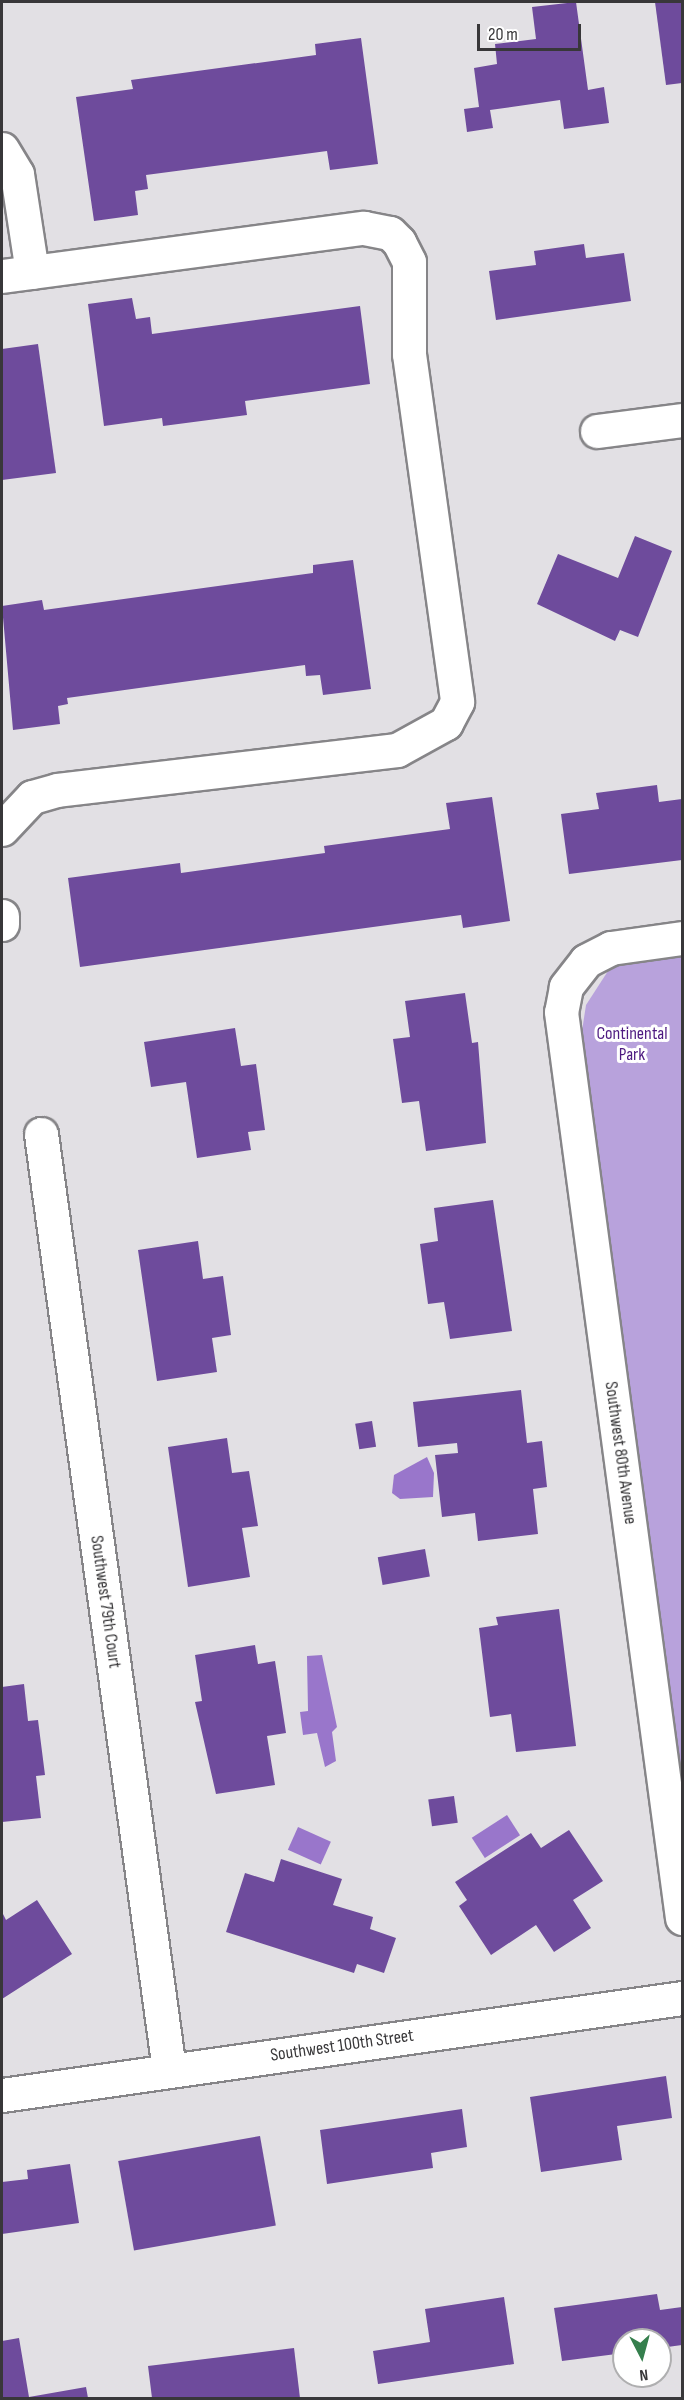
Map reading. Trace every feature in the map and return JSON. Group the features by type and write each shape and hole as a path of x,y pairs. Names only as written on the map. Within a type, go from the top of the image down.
{"street":[{"path":"2,149 17,174 17,274 364,228 390,233 399,242 409,262 409,354 457,702 446,723 397,750 57,790 32,797 2,829"},
{"path":"597,431 682,420"},
{"path":"2,916 2,924"},
{"name":"Southwest 80th Avenue","path":"682,938 611,948 586,961 566,987 561,1012 682,1918"},
{"name":"Southwest 79th Court","path":"41,1134 169,2070"},
{"name":"Southwest 100th Street","path":"2,2095 682,1998"}],"green space":[{"name":"Continental Park","path":"682,953 682,1790 580,1044 586,1005 608,971 627,960"}],"shaded area":[{"path":"427,1457 434,1473 433,1497 400,1499 392,1493 394,1475"},
{"path":"322,1655 337,1727 332,1732 336,1761 325,1767 317,1733 303,1735 300,1712 308,1711 307,1656"},
{"path":"507,1815 520,1835 485,1858 472,1838"},
{"path":"298,1827 331,1842 321,1864 288,1850"}],"building":[{"path":"576,2 588,90 604,87 609,123 564,129 560,100 490,110 493,128 467,132 464,109 479,107 474,68 497,64 495,44 536,39 532,7"},
{"path":"655,2 682,2 682,83 666,85"},
{"path":"361,38 378,164 330,170 327,151 146,175 148,189 135,191 138,215 94,221 76,97 133,89 131,80 316,55 315,44"},
{"path":"584,244 586,258 624,253 631,301 496,320 489,271 536,265 534,251"},
{"path":"132,298 136,319 150,317 152,334 360,306 370,384 245,401 247,415 163,426 162,418 104,426 88,304"},
{"path":"38,344 56,473 2,480 2,349"},
{"path":"635,536 672,551 638,637 620,630 615,641 537,604 558,554 618,578"},
{"path":"353,560 371,689 323,695 320,675 306,676 305,665 67,698 68,704 58,706 60,724 13,730 2,606 42,600 44,610 313,573 313,565"},
{"path":"657,785 659,802 682,799 682,860 569,874 561,814 599,809 596,793"},
{"path":"492,797 510,921 463,928 461,915 80,967 68,878 180,863 181,873 325,853 324,846 450,829 446,803"},
{"path":"465,993 472,1043 478,1042 486,1143 426,1151 419,1101 402,1103 393,1039 410,1037 405,1001"},
{"path":"235,1028 241,1066 256,1064 265,1130 248,1132 251,1150 197,1158 186,1082 151,1087 144,1042"},
{"path":"493,1200 512,1331 450,1339 444,1302 428,1304 420,1244 438,1241 434,1208"},
{"path":"198,1241 203,1279 223,1276 231,1335 212,1338 217,1372 157,1381 138,1250"},
{"path":"521,1390 527,1443 542,1441 547,1487 533,1489 538,1534 478,1541 475,1513 442,1517 435,1455 458,1453 457,1443 418,1447 413,1402"},
{"path":"372,1421 376,1447 359,1449 355,1424"},
{"path":"227,1438 232,1473 249,1471 258,1526 242,1528 250,1577 188,1587 168,1447"},
{"path":"425,1549 430,1577 383,1585 378,1557"},
{"path":"559,1609 576,1746 516,1752 511,1714 490,1717 479,1628 498,1625 496,1617"},
{"path":"255,1645 258,1664 275,1661 286,1733 267,1736 275,1785 216,1794 195,1702 202,1701 195,1655"},
{"path":"24,1684 28,1721 38,1720 45,1775 36,1776 41,1818 2,1822 2,1687"},
{"path":"454,1796 458,1823 432,1826 428,1800"},
{"path":"569,1830 603,1881 573,1900 591,1928 554,1952 536,1925 491,1955 459,1906 467,1900 455,1882 531,1833 541,1848"},
{"path":"281,1859 342,1879 333,1905 373,1917 370,1929 396,1938 384,1973 357,1964 354,1973 226,1932 245,1873 274,1882"},
{"path":"37,1900 72,1954 2,1999 2,1912 6,1920"},
{"path":"666,2076 672,2118 617,2126 622,2160 541,2172 530,2097"},
{"path":"462,2109 467,2147 431,2153 433,2168 327,2184 320,2130"},
{"path":"260,2136 276,2226 134,2251 118,2161"},
{"path":"70,2164 79,2223 2,2234 2,2182 28,2179 27,2170"},
{"path":"657,2294 660,2310 682,2307 682,2345 672,2346 672,2328 612,2328 612,2355 562,2361 554,2308"},
{"path":"504,2297 514,2364 378,2384 373,2351 430,2342 425,2309"},
{"path":"19,2338 29,2397 86,2387 88,2398 2,2398 2,2341"},
{"path":"294,2348 300,2398 152,2398 148,2366"}]}
